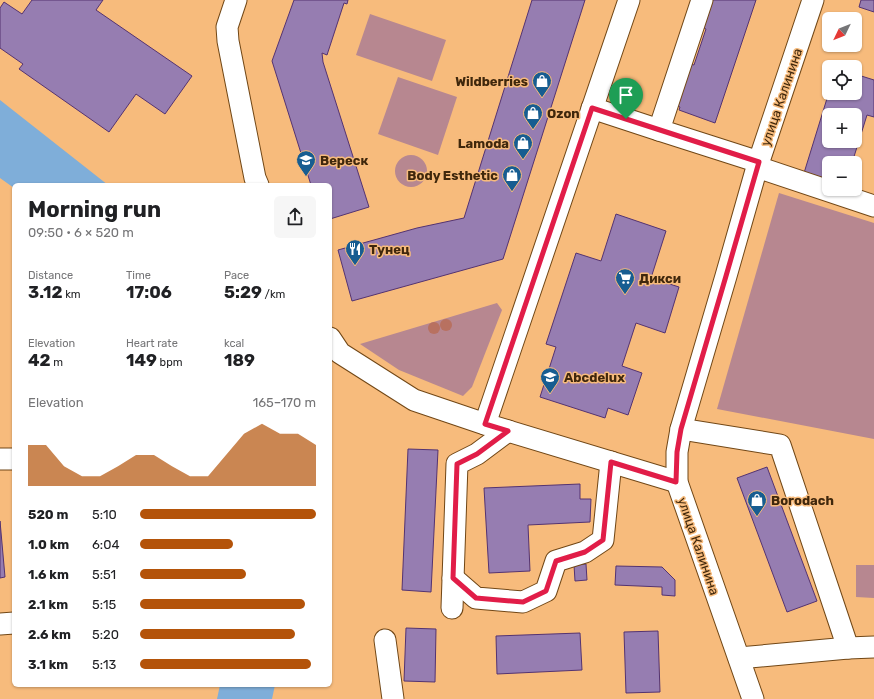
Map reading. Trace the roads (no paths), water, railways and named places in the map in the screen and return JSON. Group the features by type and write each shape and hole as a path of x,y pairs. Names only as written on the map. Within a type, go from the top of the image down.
{"street":[{"path":"236,0 227,27 228,41 257,183"},
{"path":"485,424 629,0"},
{"path":"659,130 702,0"},
{"name":"улица Калинина","path":"753,699 676,482 677,452 681,429 758,164 813,0"},
{"path":"592,108 758,164 874,206"},
{"path":"332,341 340,353 414,400 485,424 676,482"},
{"path":"681,429 780,445 848,648"},
{"path":"452,608 457,464 477,454 508,431"},
{"path":"0,458 12,459"},
{"path":"453,578 476,598 523,602 546,591 556,561 585,552 603,540 611,462"},
{"path":"0,624 12,623"},
{"path":"386,640 393,699"},
{"path":"739,658 874,647"}],"water":[{"path":"0,100 105,183 12,183 12,187 0,178"},
{"path":"220,687 275,687 272,699 217,699"}],"place":[{"name":"Wildberries","path":"542,98"},
{"name":"Ozon","path":"533,130"},
{"name":"Lamoda","path":"523,160"},
{"name":"Вереcк","path":"306,177"},
{"name":"Body Esthetic","path":"512,192"},
{"name":"Тунец","path":"355,266"},
{"name":"Дикси","path":"625,295"},
{"name":"Abcdelux","path":"550,394"},
{"name":"Borodach","path":"757,517"}]}
